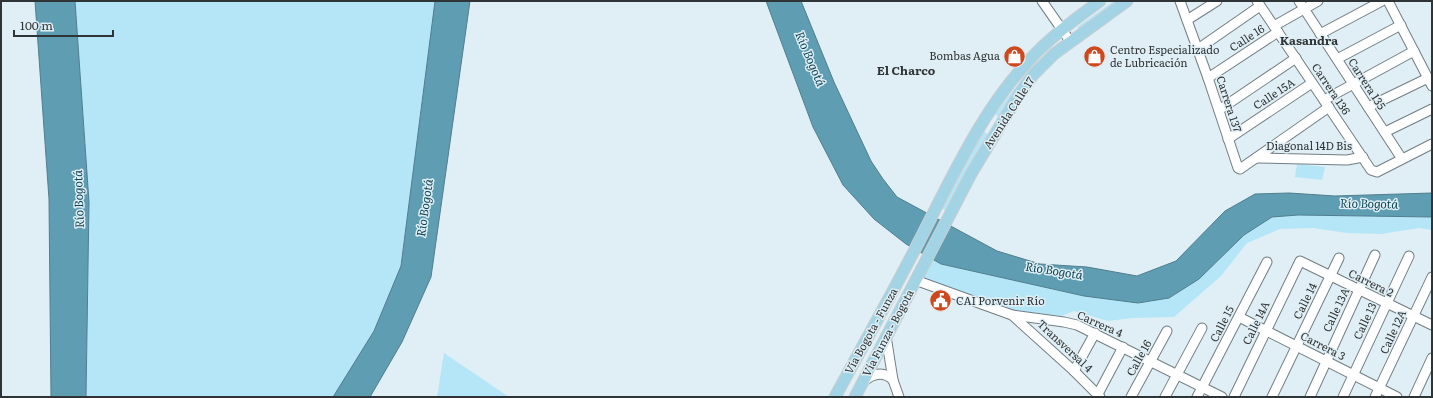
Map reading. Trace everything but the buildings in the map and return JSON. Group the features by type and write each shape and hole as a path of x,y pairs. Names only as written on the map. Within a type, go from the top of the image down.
{"main road":[{"name":"Avenida Calle 17","path":"906,265 972,139 1004,90 1028,62 1061,29 1100,1"},
{"name":"Avenida Calle 17","path":"922,268 999,125 1033,75 1070,41 1127,1"},
{"path":"986,117 999,125"},
{"name":"Vía Bogota - Funza","path":"835,397 906,265"},
{"name":"Vía Funza - Bogota","path":"855,397 922,268"}],"street":[{"path":"1042,1 1070,41"},
{"name":"Carrera 137","path":"1180,1 1239,169 1256,158"},
{"path":"1187,20 1217,1"},
{"name":"Calle 16","path":"1208,78 1276,29 1301,5 1318,1"},
{"path":"1320,34 1382,1"},
{"path":"1368,107 1430,82 1388,1"},
{"path":"1198,49 1259,4"},
{"name":"Carrera 136","path":"1259,4 1371,170 1377,172 1402,159"},
{"name":"Carrera 135","path":"1301,5 1402,159"},
{"path":"1337,59 1401,25"},
{"path":"1256,158 1353,84 1414,51"},
{"path":"1218,110 1296,58"},
{"name":"Calle 15A","path":"1228,139 1312,83"},
{"path":"1385,132 1432,109"},
{"path":"1402,159 1432,144"},
{"name":"Diagonal 14D Bis","path":"1256,158 1347,160 1363,157"},
{"name":"Calle 13A","path":"1310,397 1358,289 1375,255"},
{"name":"Calle 13","path":"1342,397 1409,256"},
{"name":"Calle 14","path":"1272,397 1339,258"},
{"name":"Carrera 2","path":"1300,261 1432,326"},
{"name":"Calle 14A","path":"1234,397 1300,261"},
{"name":"Calle 15","path":"1198,397 1267,262"},
{"name":"Calle 12A","path":"1375,397 1432,277"},
{"name":"Carrera 4","path":"915,280 1012,314 1064,322 1095,333 1222,397"},
{"name":"Transversal 4","path":"1012,314 1099,396"},
{"name":"Carrera 3","path":"1239,316 1397,397"},
{"path":"1165,397 1202,328"},
{"name":"Calle 16","path":"1131,397 1167,331"},
{"path":"1074,371 1095,333"},
{"path":"886,336 893,380 899,397"},
{"path":"1099,396 1123,347"},
{"path":"1414,397 1432,358"},
{"path":"862,383 870,376 880,374 890,376 893,380"}],"shaded area":[{"path":"75,1 435,1 401,266 374,331 333,397 86,397 89,202"},
{"path":"1114,1 1124,1 1080,31 1077,27"},
{"path":"1030,68 1032,70 1010,98 999,117 995,114"},
{"path":"983,131 988,134 947,211 941,208"},
{"path":"1297,164 1325,167 1322,180 1295,177"},
{"path":"1298,215 1432,217 1432,230 1419,228 1381,234 1347,233 1313,228 1280,229 1247,243 1221,276 1174,317 1133,318 1108,321 1074,311 1061,316 1011,310 922,278 932,258 941,264 1084,296 1138,303 1169,298 1199,279 1244,235 1272,217"},
{"path":"444,353 509,397 437,397"}],"water":[{"name":"Río Bogotá","path":"35,1 75,1 89,202 86,397 51,397 49,199"},
{"name":"Río Bogotá","path":"435,1 470,1 431,277 402,342 370,397 333,397 374,331 401,266"},
{"name":"Río Bogotá","path":"766,1 801,1 834,82 871,161 897,197 997,251 1040,264 1087,267 1137,276 1176,261 1225,211 1255,194 1289,193 1335,196 1432,193 1432,217 1298,215 1272,217 1244,235 1199,279 1169,298 1138,303 1084,296 941,264 906,244 874,219 843,185 813,127"}],"place":[{"name":"Bombas Agua","path":"1015,56"},
{"name":"Centro Especializado de Lubricación","path":"1095,56"},
{"name":"CAI Porvenir Río","path":"941,301"}],"district":[{"name":"Kasandra","path":"1309,41"},
{"name":"El Charco","path":"906,71"}]}
